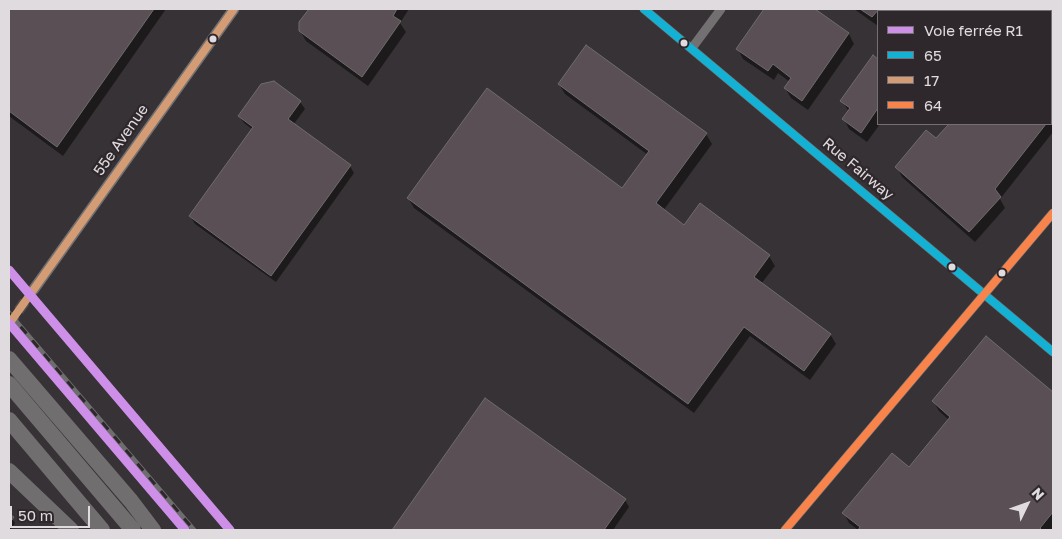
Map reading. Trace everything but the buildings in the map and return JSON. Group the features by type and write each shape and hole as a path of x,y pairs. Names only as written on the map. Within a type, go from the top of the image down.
{"highway":[{"path":"9,359 141,513 153,530"},
{"path":"9,384 132,530"},
{"path":"9,420 102,530"},
{"path":"9,471 71,530"}],"street":[{"name":"55e Avenue","path":"34,289 234,9"},
{"name":"Rue Fairway","path":"644,9 1053,352"},
{"path":"692,48 721,9"},
{"path":"785,530 1053,214"}],"tunnel":[{"path":"9,324 34,289"}],"railway":[{"path":"9,270 230,530"},
{"path":"9,313 194,530"}],"rail line":[{"name":"R1","path":"9,270 230,530"},
{"name":"R1","path":"9,323 185,530"}],"transit line":[{"name":"17","path":"9,324 234,9"},
{"name":"65","path":"644,9 1053,352"},
{"name":"64","path":"785,530 1053,213"}]}
